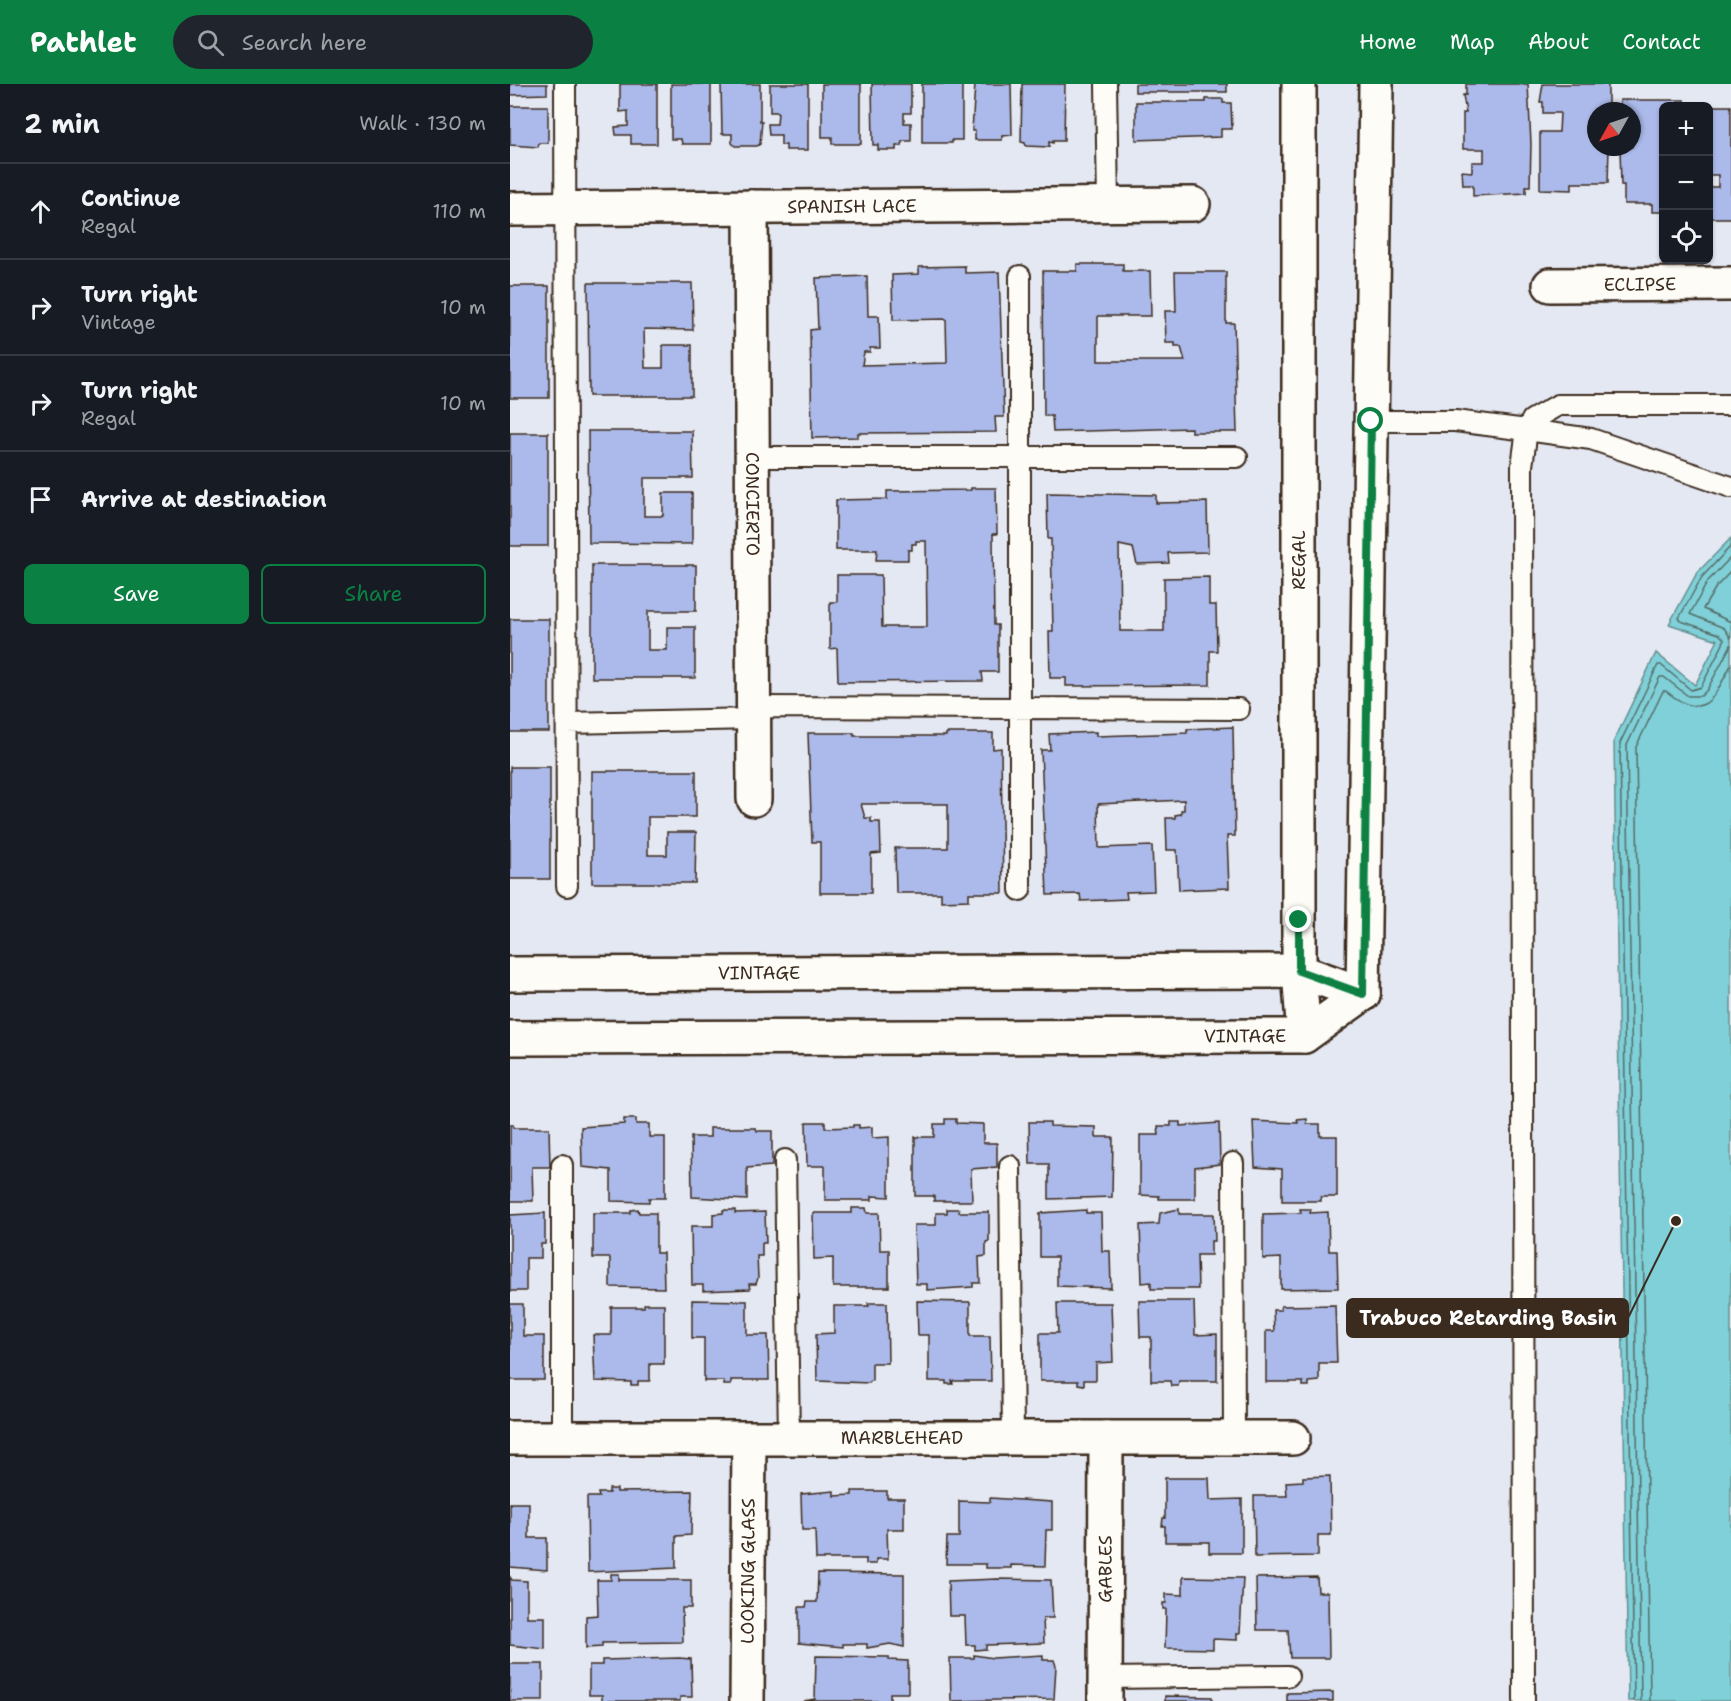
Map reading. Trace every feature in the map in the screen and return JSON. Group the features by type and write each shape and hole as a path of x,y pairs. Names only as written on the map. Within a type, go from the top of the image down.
{"street":[{"name":"REGAL","path":"1299,84 1299,971 1304,1036"},
{"path":"1363,994 1377,84"},
{"name":"SPANISH LACE","path":"510,209 1193,204"},
{"name":"CONCIERTO","path":"751,207 754,799"},
{"name":"ECLIPSE","path":"1550,285 1731,284"},
{"name":"VINTAGE","path":"510,974 1299,971 1363,994"},
{"name":"VINTAGE","path":"510,1038 1304,1036 1363,994"},
{"name":"MARBLEHEAD","path":"510,1438 1293,1438"},
{"name":"GABLES","path":"1105,1689 1106,1438"},
{"name":"LOOKING GLASS","path":"747,1701 749,1439"}],"lane":[{"path":"565,84 567,886"},
{"path":"1106,84 1108,204"},
{"path":"1020,276 1020,890"},
{"path":"1524,1701 1522,466 1527,430 1532,420 1558,405 1731,405"},
{"path":"1371,421 1455,421 1591,439 1731,487"},
{"path":"752,457 1237,457"},
{"path":"567,723 754,713 1020,708 1239,709"},
{"path":"785,1160 789,1439"},
{"path":"1233,1162 1234,1438"},
{"path":"562,1165 562,1438"},
{"path":"1010,1166 1013,1438"},
{"path":"1105,1689 1288,1676"}],"water":[{"path":"1731,538 1731,1701 1628,1701 1614,741 1656,653 1695,685 1718,640 1669,624 1697,573"}],"building":[{"path":"510,84 547,84 547,94 510,95"},
{"path":"620,84 657,84 657,144 631,144 631,135 616,135 615,127 628,126 628,111 620,112"},
{"path":"671,84 711,84 711,144 682,144 681,139 671,139"},
{"path":"721,84 760,84 760,121 762,121 760,144 757,146 735,146 732,143 732,134 722,134"},
{"path":"770,84 808,84 808,150 786,150 786,145 781,145 781,135 769,135 768,124 777,124 778,112 770,112"},
{"path":"822,84 861,84 861,144 832,144 832,137 822,137"},
{"path":"872,84 911,84 911,113 904,113 904,123 911,123 911,141 902,141 902,146 896,146 896,150 878,150 878,145 873,145"},
{"path":"922,84 962,84 962,140 952,140 952,143 922,143"},
{"path":"975,84 1011,84 1012,135 1002,136 1002,140 975,140 975,131 972,131"},
{"path":"1022,84 1065,84 1064,141 1049,142 1049,147 1026,146 1021,142"},
{"path":"1135,84 1227,84 1227,92 1135,92"},
{"path":"1466,84 1528,84 1531,144 1530,186 1526,186 1526,193 1473,196 1473,185 1463,185 1462,171 1472,172 1472,162 1484,162 1484,149 1463,149 1463,113 1466,113 1463,95 1466,95"},
{"path":"1543,84 1608,84 1608,102 1587,102 1587,156 1609,156 1608,183 1572,183 1572,190 1540,189 1540,132 1559,132 1560,113 1543,113 1543,102 1540,102"},
{"path":"1206,99 1223,99 1223,103 1231,103 1232,129 1221,129 1221,137 1136,140 1136,102 1206,102"},
{"path":"1620,100 1684,100 1684,102 1659,102 1659,212 1652,212 1652,204 1624,204 1620,156 1641,156 1641,102 1620,102"},
{"path":"510,106 548,106 548,143 539,143 538,147 510,145"},
{"path":"1713,106 1731,106 1731,218 1713,218 1713,187 1718,187 1718,175 1713,175"},
{"path":"1077,264 1123,264 1123,271 1150,271 1151,316 1098,316 1098,361 1185,361 1181,347 1175,347 1175,343 1166,343 1165,311 1176,311 1175,272 1226,272 1226,323 1234,323 1237,432 1191,432 1191,428 1053,432 1052,416 1044,416 1043,271 1077,271"},
{"path":"965,266 965,273 999,272 1004,417 995,417 996,432 858,433 858,437 812,438 810,330 818,329 816,278 867,276 868,316 879,316 880,348 870,348 870,352 864,352 862,365 947,363 946,319 893,320 892,275 919,274 919,267"},
{"path":"588,283 692,283 693,330 644,329 645,368 663,368 663,345 692,345 692,396 589,396"},
{"path":"510,286 549,286 549,398 510,398"},
{"path":"588,431 692,431 693,478 644,478 644,516 663,516 663,493 692,493 692,544 589,543"},
{"path":"510,433 548,433 548,546 510,546"},
{"path":"971,488 996,488 997,534 993,534 994,625 998,625 998,672 982,672 983,681 838,682 837,648 830,649 830,602 837,602 837,575 881,575 882,627 927,627 926,541 916,541 916,544 912,544 912,550 908,550 908,560 876,560 877,550 836,550 836,500 887,499 887,491 971,490"},
{"path":"1047,493 1156,495 1156,503 1207,502 1208,552 1168,553 1169,563 1137,564 1133,548 1119,545 1120,631 1164,631 1164,578 1209,577 1209,605 1216,605 1217,651 1210,651 1210,685 1066,686 1066,678 1050,678 1049,631 1053,631 1051,539 1048,539"},
{"path":"592,565 696,565 696,611 648,611 648,650 667,650 667,627 695,627 695,678 592,678"},
{"path":"510,619 549,619 549,732 510,732"},
{"path":"1233,727 1235,836 1227,836 1229,888 1179,890 1177,850 1167,850 1166,818 1175,818 1175,815 1181,814 1181,810 1184,810 1184,800 1098,804 1099,848 1152,846 1154,891 1126,892 1127,899 1081,901 1080,894 1047,895 1041,750 1050,750 1049,734 1096,732 1096,736 1187,733 1187,729"},
{"path":"808,733 854,733 854,736 946,736 946,733 993,733 993,749 1001,748 1003,893 969,893 969,900 941,901 941,893 896,893 895,848 948,848 948,804 861,804 865,818 871,818 871,822 880,822 881,853 871,854 871,893 820,893 820,842 812,842"},
{"path":"510,767 550,767 550,879 510,879"},
{"path":"592,771 696,771 696,817 648,817 648,855 667,855 667,832 696,832 695,883 592,883"},
{"path":"624,1119 636,1119 636,1124 649,1124 649,1137 665,1137 665,1198 649,1198 649,1202 611,1201 611,1170 582,1167 581,1127 624,1124"},
{"path":"945,1119 956,1119 956,1123 983,1124 983,1143 997,1143 997,1167 971,1169 972,1201 934,1201 934,1196 915,1196 915,1137 934,1137 934,1124 945,1124"},
{"path":"1307,1119 1307,1124 1320,1124 1320,1136 1337,1136 1337,1197 1321,1197 1321,1201 1282,1201 1282,1169 1255,1167 1253,1121 1298,1123 1297,1120"},
{"path":"806,1122 825,1122 825,1128 853,1127 853,1125 859,1125 859,1128 872,1127 872,1138 889,1137 889,1197 872,1196 872,1200 825,1200 825,1166 807,1166"},
{"path":"1029,1122 1050,1122 1050,1126 1096,1127 1096,1137 1113,1137 1112,1197 1049,1199 1049,1164 1030,1164"},
{"path":"1171,1122 1180,1122 1180,1126 1219,1123 1220,1164 1195,1167 1195,1199 1159,1199 1159,1196 1140,1195 1140,1135 1159,1135 1158,1126 1171,1126"},
{"path":"510,1125 513,1125 513,1128 549,1128 550,1167 532,1167 533,1201 510,1201"},
{"path":"710,1128 756,1128 757,1131 772,1131 772,1166 747,1168 747,1200 692,1197 691,1137 710,1137"},
{"path":"852,1208 866,1208 867,1213 879,1213 880,1250 889,1250 889,1287 833,1287 833,1258 814,1259 813,1213 852,1213"},
{"path":"638,1209 639,1213 656,1213 656,1253 663,1253 664,1288 610,1287 610,1258 593,1258 593,1213 630,1213 631,1210"},
{"path":"947,1209 959,1209 959,1212 989,1212 989,1241 986,1242 986,1256 979,1257 980,1283 973,1283 973,1287 927,1290 927,1284 916,1284 914,1225 936,1225 936,1213 947,1213"},
{"path":"1179,1209 1179,1214 1214,1214 1215,1241 1211,1241 1211,1255 1197,1255 1198,1289 1151,1289 1151,1282 1142,1283 1140,1225 1159,1224 1160,1213"},
{"path":"1300,1209 1311,1209 1310,1213 1328,1212 1329,1251 1337,1251 1338,1288 1281,1289 1281,1258 1263,1259 1263,1214 1301,1213"},
{"path":"723,1210 735,1210 735,1213 765,1212 766,1243 762,1243 762,1256 757,1256 758,1278 756,1284 749,1284 750,1289 703,1291 703,1285 692,1285 691,1226 713,1226 713,1214 723,1213"},
{"path":"1086,1210 1086,1213 1101,1213 1102,1251 1110,1251 1111,1288 1057,1286 1057,1257 1040,1257 1040,1213"},
{"path":"545,1213 545,1244 541,1244 541,1258 526,1258 526,1291 510,1291 510,1215"},
{"path":"692,1300 747,1301 747,1335 768,1335 769,1380 731,1380 731,1385 724,1385 724,1381 704,1381 704,1338 692,1338"},
{"path":"917,1301 970,1302 970,1336 990,1336 991,1381 952,1381 953,1384 946,1384 946,1381 929,1381 929,1335 918,1335"},
{"path":"1139,1301 1194,1301 1195,1335 1217,1334 1217,1381 1179,1381 1178,1386 1171,1386 1170,1381 1151,1381 1151,1337 1140,1337"},
{"path":"868,1303 887,1303 888,1363 872,1363 872,1380 869,1383 817,1381 816,1334 834,1333 834,1306 869,1306"},
{"path":"1057,1303 1111,1303 1113,1362 1096,1363 1096,1380 1084,1380 1084,1385 1078,1384 1078,1381 1040,1381 1040,1333 1058,1333"},
{"path":"510,1304 523,1304 523,1336 544,1336 544,1380 510,1380"},
{"path":"644,1304 664,1304 664,1364 650,1364 650,1381 638,1381 638,1385 631,1385 631,1382 595,1381 593,1335 611,1335 611,1307 644,1307"},
{"path":"1335,1305 1337,1363 1319,1363 1319,1381 1309,1382 1309,1386 1303,1386 1303,1382 1266,1382 1266,1331 1274,1331 1273,1310 1281,1310 1281,1306"},
{"path":"1330,1476 1331,1535 1318,1535 1318,1556 1255,1557 1254,1496 1287,1496 1286,1482 1303,1481 1303,1477"},
{"path":"1165,1478 1209,1478 1210,1500 1242,1499 1242,1553 1209,1553 1209,1542 1165,1542 1165,1526 1162,1526 1163,1518 1165,1518"},
{"path":"609,1489 617,1489 617,1492 692,1491 691,1535 676,1536 676,1568 588,1572 587,1497 599,1497 598,1493 609,1493"},
{"path":"834,1491 834,1496 852,1495 852,1491 887,1491 887,1498 904,1498 904,1529 887,1529 888,1559 876,1559 876,1564 866,1564 866,1559 816,1559 815,1530 802,1530 801,1494"},
{"path":"990,1498 1052,1502 1052,1530 1046,1530 1045,1566 1011,1565 1011,1568 986,1568 986,1564 946,1564 947,1537 959,1537 959,1501 990,1502"},
{"path":"510,1503 529,1503 529,1538 547,1538 547,1570 510,1567"},
{"path":"818,1573 904,1574 904,1647 890,1644 867,1648 867,1644 843,1644 843,1647 799,1643 799,1607 806,1607 807,1602 817,1602"},
{"path":"611,1574 619,1574 619,1580 691,1580 691,1608 682,1608 683,1642 602,1643 602,1647 586,1648 586,1616 598,1615 597,1580 611,1580"},
{"path":"510,1577 512,1580 527,1581 527,1617 545,1617 545,1649 510,1645"},
{"path":"1183,1577 1243,1578 1240,1633 1237,1633 1237,1640 1213,1639 1213,1649 1165,1648 1166,1609 1163,1609 1163,1603 1166,1603 1166,1594 1183,1595"},
{"path":"1317,1577 1318,1592 1328,1592 1329,1658 1290,1658 1288,1630 1257,1630 1256,1578"},
{"path":"1051,1580 1053,1618 1043,1618 1044,1643 986,1645 986,1649 975,1650 975,1645 966,1645 965,1616 949,1616 948,1581"},
{"path":"974,1655 993,1658 1043,1655 1043,1660 1054,1660 1056,1666 1054,1699 951,1701 950,1658 974,1658"},
{"path":"816,1656 889,1657 889,1660 908,1661 908,1693 890,1693 890,1701 804,1701 815,1699"},
{"path":"691,1659 692,1697 680,1697 680,1701 602,1701 602,1695 589,1695 589,1665 602,1665 602,1660"},
{"path":"510,1664 543,1664 543,1701 510,1701"},
{"path":"1333,1692 1333,1701 1287,1701 1287,1693"},
{"path":"1165,1696 1212,1697 1212,1701 1165,1701"}],"place":[{"name":"Trabuco Retarding Basin","path":"1676,1221"}],"route":[{"path":"1299,920 1299,971 1363,994 1371,421"}]}
